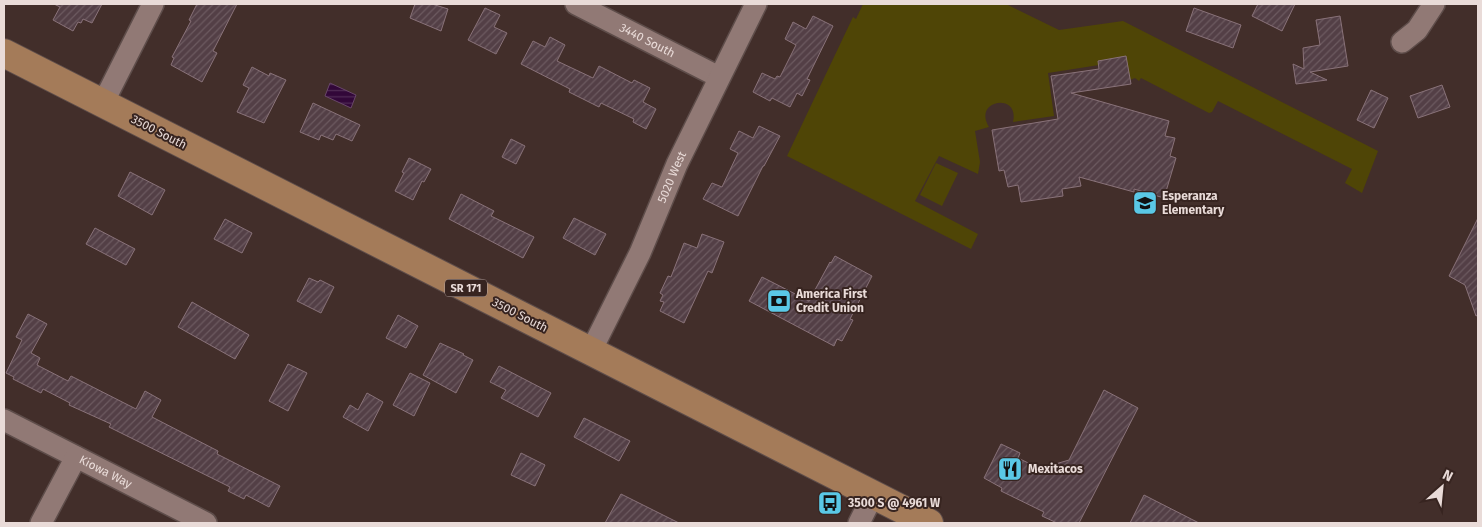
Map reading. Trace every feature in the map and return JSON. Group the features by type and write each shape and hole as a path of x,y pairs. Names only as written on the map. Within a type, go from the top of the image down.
{"main road":[{"name":"3500 South","path":"4,53 929,523"}],"street":[{"path":"102,103 153,4"},
{"name":"3440 South","path":"576,4 719,77"},
{"name":"5020 West","path":"591,352 640,252 668,183 756,4"},
{"path":"1402,42 1417,30 1434,4"},
{"name":"Kiowa Way","path":"4,420 206,523"},
{"path":"41,523 76,456"},
{"path":"859,523 873,495"}],"shaded area":[{"path":"863,4 1006,4 1059,30 1123,21 1378,151 1362,193 1345,183 1352,169 1218,101 1212,112 1209,113 1141,78 1139,81 1135,78 1130,80 1099,65 1048,73 1054,116 1013,122 1013,112 1010,106 1004,103 997,103 991,106 985,118 989,127 975,131 980,162 978,174 939,156 915,201 978,234 971,249 787,156 853,17 856,19"},
{"path":"330,83 356,95 351,108 325,96"},
{"path":"936,163 958,173 942,206 920,195"}],"building":[{"path":"54,4 102,4 92,23 83,19 81,23 78,22 73,31 53,20 60,7"},
{"path":"197,4 237,4 213,51 217,53 202,82 171,65 174,58 172,57 191,21 189,20"},
{"path":"415,4 432,4 448,9 441,31 410,18"},
{"path":"1258,4 1295,4 1282,31 1252,16"},
{"path":"485,8 500,15 494,27 507,33 496,54 468,40"},
{"path":"1194,8 1241,25 1233,48 1186,31"},
{"path":"813,16 833,26 807,79 810,80 802,96 797,93 790,107 772,98 770,101 753,92 762,73 775,79 777,76 780,77 796,45 785,39 793,22 806,29"},
{"path":"1340,16 1348,66 1310,72 1327,80 1296,84 1293,64 1304,69 1303,48 1320,45 1316,20"},
{"path":"550,37 565,45 557,61 593,78 599,66 632,83 634,80 650,88 643,102 656,109 646,129 633,122 634,119 601,103 599,107 569,92 570,89 521,64 533,41 545,47"},
{"path":"1126,56 1131,84 1071,93 1169,121 1165,136 1175,138 1170,156 1176,158 1164,198 1134,189 1134,192 1079,177 1081,186 1062,189 1063,196 1021,202 1018,185 1008,187 1004,170 999,171 992,130 1058,119 1051,76 1099,69 1098,61"},
{"path":"252,67 269,76 270,73 286,80 264,123 237,112 249,88 243,85"},
{"path":"1442,85 1450,107 1418,118 1410,96"},
{"path":"1371,90 1388,98 1374,128 1357,120"},
{"path":"313,103 360,125 352,141 336,134 333,140 321,135 319,140 300,132"},
{"path":"759,126 780,136 738,216 703,199 712,183 722,187 738,153 730,149 739,131 753,138"},
{"path":"511,139 525,146 516,164 502,157"},
{"path":"409,158 431,169 424,182 422,181 413,200 395,191"},
{"path":"130,172 165,190 152,215 118,196"},
{"path":"461,194 494,211 491,216 534,237 523,258 449,219"},
{"path":"574,218 606,234 595,255 563,238"},
{"path":"1478,218 1478,315 1476,316 1465,285 1449,276"},
{"path":"225,219 252,233 242,253 214,239"},
{"path":"95,228 135,249 126,265 86,244"},
{"path":"702,234 724,242 712,273 708,271 684,323 660,311 664,302 660,301 663,295 660,293 668,276 671,277 684,243 697,248"},
{"name":"America First Credit Union","path":"835,256 872,276 850,319 853,320 842,341 837,339 834,346 749,301 762,277 809,301"},
{"path":"309,278 318,282 320,280 334,287 321,313 297,301"},
{"path":"192,302 249,335 235,359 178,327"},
{"path":"28,314 47,324 31,353 40,358 37,365 68,381 71,376 136,409 145,391 161,400 152,417 218,451 217,454 280,486 269,507 246,495 244,499 228,491 230,487 109,427 111,424 69,405 70,403 43,389 41,393 13,379 14,377 6,373 22,340 16,337"},
{"path":"398,315 418,326 406,348 386,338"},
{"path":"440,343 473,360 456,393 423,375"},
{"path":"288,364 307,373 288,411 269,401"},
{"path":"499,366 551,393 538,417 501,398 506,390 490,382"},
{"path":"410,373 430,383 414,416 393,405"},
{"path":"1104,390 1138,408 1079,523 1057,523 1042,516 1044,512 1001,491 1002,488 984,478 1001,444 1020,453 1018,458 1047,472 1052,465 1069,460"},
{"path":"367,393 383,402 368,431 343,417 350,405 358,410"},
{"path":"584,418 630,441 619,461 574,437"},
{"path":"521,453 545,465 535,486 511,475"},
{"path":"621,494 679,523 605,523"},
{"path":"1144,495 1199,523 1130,523"}],"place":[{"name":"Esperanza Elementary","path":"1145,203"},
{"name":"America First Credit Union","path":"779,301"},
{"name":"Mexitacos","path":"1010,469"},
{"name":"3500 S @ 4961 W","path":"830,503"}]}
